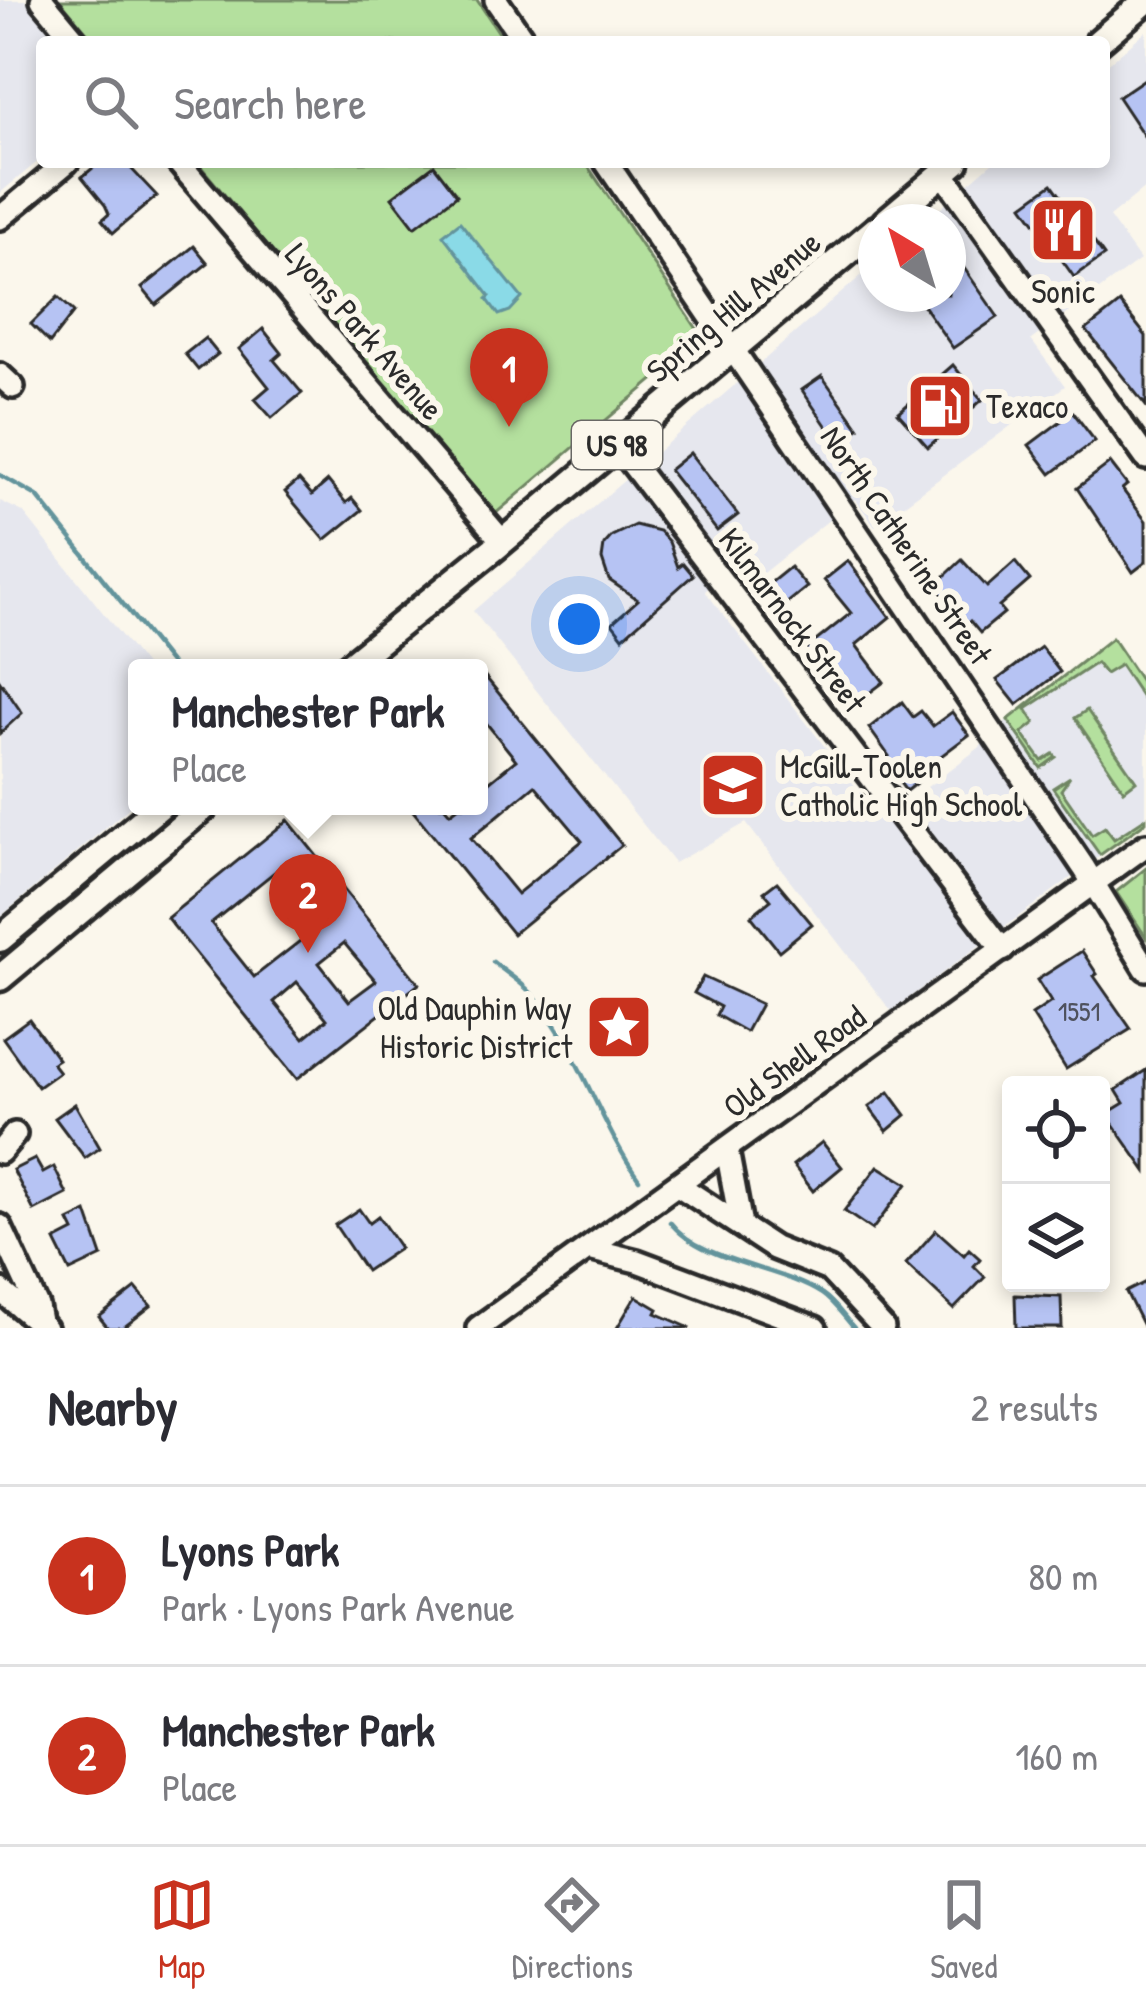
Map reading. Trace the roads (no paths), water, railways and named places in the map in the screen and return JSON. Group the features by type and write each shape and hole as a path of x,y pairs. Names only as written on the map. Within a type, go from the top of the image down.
{"main road":[{"path":"1105,36 1146,1"},
{"path":"907,204 950,168"},
{"name":"Spring Hill Avenue","path":"360,659 858,245"},
{"path":"2,935 149,815"},
{"path":"0,978 195,815"}],"street":[{"path":"42,0 72,36"},
{"path":"496,0 521,36"},
{"path":"0,218 60,168"},
{"name":"Lyons Park Avenue","path":"183,168 502,542"},
{"name":"North Catherine Street","path":"610,168 1146,969"},
{"path":"950,168 1146,458"},
{"name":"Kilmarnock Street","path":"617,444 1003,950"},
{"name":"Old Shell Road","path":"478,1328 1146,845"},
{"path":"0,1152 15,1134"},
{"path":"727,1150 741,1225"},
{"path":"678,1185 774,1249 829,1270 883,1328"},
{"path":"624,1224 638,1261"},
{"path":"0,1226 42,1324"},
{"path":"589,1249 638,1261 815,1328"},
{"path":"0,1290 42,1324"}],"water":[{"path":"460,222 522,298 510,311 499,315 443,235"}],"waterway":[{"path":"0,475 37,496 167,659"},
{"path":"493,962 526,988 547,1013 639,1179"},
{"path":"670,1222 701,1247 822,1294 854,1328"}],"place":[{"name":"Sonic","path":"1063,230"},
{"name":"Texaco","path":"940,406"},
{"name":"Lyons Park","path":"509,427"},
{"name":"McGill-Toolen Catholic High School","path":"733,785"},
{"name":"Manchester Park","path":"308,953"},
{"name":"Old Dauphin Way Historic District","path":"619,1027"}]}
